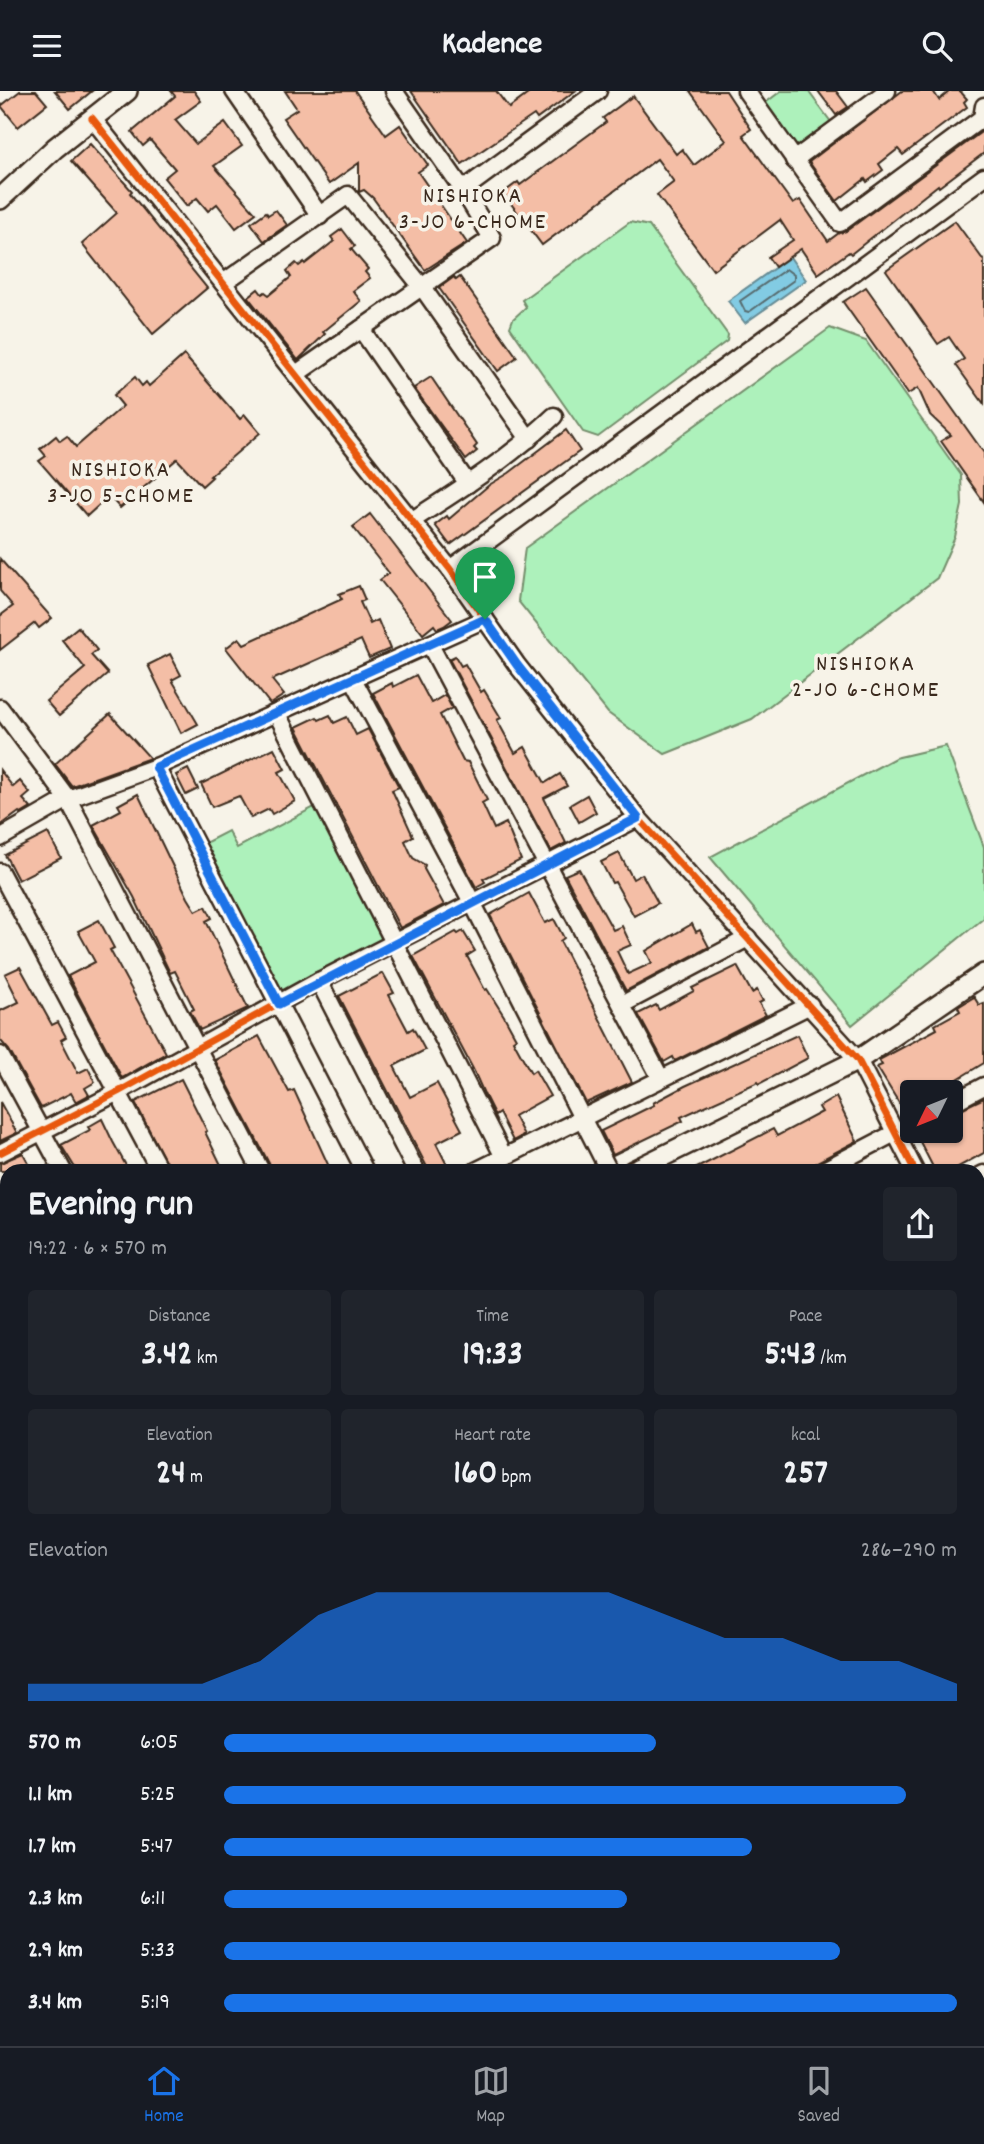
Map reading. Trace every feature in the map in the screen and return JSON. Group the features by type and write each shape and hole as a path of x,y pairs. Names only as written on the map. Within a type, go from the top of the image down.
{"street":[{"path":"234,91 320,216"},
{"path":"296,374 492,238 463,190 394,91"},
{"path":"463,190 598,91"},
{"path":"794,160 887,91"},
{"path":"0,198 123,92"},
{"path":"752,93 794,160 840,223 982,118 984,106"},
{"path":"92,118 450,569 517,665 638,818 858,1060 912,1164"},
{"path":"450,569 984,177"},
{"path":"223,283 348,195 422,287 529,439"},
{"path":"361,329 468,484"},
{"path":"411,521 468,484 529,439 554,416"},
{"path":"0,838 68,799 156,767 485,619"},
{"path":"430,645 624,1004 660,1077"},
{"path":"353,679 473,904 605,1164"},
{"path":"0,708 68,799 257,1164"},
{"path":"276,714 504,1157"},
{"path":"156,767 361,1164"},
{"path":"0,1153 118,1092 319,981 638,818"},
{"path":"0,872 156,1164"},
{"path":"624,1004 748,937"},
{"path":"647,1164 858,1060 984,974"},
{"path":"319,981 412,1164"},
{"path":"490,1164 660,1077 810,1005"},
{"path":"0,1055 59,1164"},
{"path":"963,1097 984,1086"},
{"path":"835,1164 900,1130"}],"green space":[{"path":"781,91 808,91 834,126 797,152 764,104"},
{"path":"630,222 649,226 728,335 727,341 598,437 583,432 510,327 513,319 526,307 522,300"},
{"path":"830,328 866,341 961,475 962,505 955,537 937,578 752,719 665,754 608,713 518,601 525,548"},
{"path":"946,746 984,847 984,918 852,1025 710,857 895,758"},
{"path":"318,805 387,941 282,995 203,844 228,831 237,848"}],"water":[{"path":"790,257 806,280 745,323 728,301"}],"building":[{"path":"20,91 36,91 47,104 18,127 1,106"},
{"path":"55,91 92,91 70,109"},
{"path":"171,91 194,91 201,101 175,120 196,144 225,123 242,146 214,166 256,213 236,228 217,204 208,211 197,198 187,206 164,178 175,169 150,140 143,146 132,132 175,96"},
{"path":"285,91 355,91 386,135 400,125 428,165 418,172 467,243 425,270 373,198 364,190 359,192 359,163 329,184 283,118 297,109"},
{"path":"411,91 496,91 509,108 532,91 575,91 537,119 534,115 462,164"},
{"path":"690,91 726,91 751,129 743,135 793,204 800,200 828,241 846,231 984,130 984,153 939,187 938,185 851,254 849,252 818,274 801,249 775,267 768,257 793,240 780,220 713,270 657,195 674,182 657,159 542,245 503,193 518,182 520,185 606,122 603,118 633,96 676,154 682,149 694,165 726,141"},
{"path":"818,91 836,91 848,107 836,115"},
{"path":"902,91 933,91 939,100 950,91 960,91 967,99 964,102 967,107 903,155 898,149 879,164 883,170 867,182 865,179 837,201 809,162"},
{"path":"90,144 132,191 130,193 207,288 153,334 82,244 117,213 71,161"},
{"path":"276,210 287,225 264,241 251,223 266,212 268,215"},
{"path":"955,221 984,261 984,404 956,365 964,359 949,337 938,344 886,270"},
{"path":"342,229 355,246 351,249 368,269 365,272 370,278 353,291 361,301 323,332 325,334 298,360 248,297 258,289 262,294 265,292 269,295 291,277 287,271 296,263 299,266 304,262 305,264 334,241 331,237"},
{"path":"454,277 456,280 460,277 517,357 498,371 439,288"},
{"path":"866,287 984,453 984,502 941,441 951,435 930,415 918,388 908,394 843,302"},
{"path":"184,355 240,419 245,415 260,433 202,486 177,459 120,508 109,496 87,516 39,461 46,456 40,449 56,436 60,441 67,436 76,447 123,406 114,395 135,377 142,386 146,382 149,386"},
{"path":"431,377 477,445 474,448 477,451 466,460 414,388"},
{"path":"566,430 580,451 450,545 435,525 447,516 449,519 489,485"},
{"path":"370,514 452,620 444,626 437,629 434,625 423,634 380,580 389,573 353,527"},
{"path":"0,559 52,618 39,628 35,623 0,650 0,616 13,606 0,591"},
{"path":"359,586 365,600 360,602 370,624 378,620 390,649 369,658 361,640 272,680 284,695 270,704 226,648 239,638 244,644 342,599 339,594"},
{"path":"78,627 97,650 91,655 108,674 59,716 46,701 85,668 62,640"},
{"path":"170,654 181,675 172,680 198,724 181,733 148,665"},
{"path":"455,656 461,666 465,664 481,692 484,690 501,718 497,720 515,753 525,747 545,783 560,774 567,786 544,798 566,843 551,851 449,659"},
{"path":"416,675 431,703 445,695 452,708 440,715 463,761 468,762 487,800 482,803 494,829 506,823 521,860 483,879 485,882 476,887 373,693 392,683 393,687"},
{"path":"110,714 150,758 72,786 55,764"},
{"path":"330,715 334,723 347,717 356,735 368,729 399,787 392,790 413,836 405,841 413,858 425,865 424,869 444,905 400,928 296,727 317,717 319,720"},
{"path":"274,748 285,769 279,772 295,801 272,814 269,809 251,818 239,796 212,807 201,784"},
{"path":"188,769 198,789 186,795 176,775"},
{"path":"0,770 13,787 20,781 30,793 23,799 31,808 21,814 19,812 0,826"},
{"path":"138,794 188,898 196,911 206,906 212,918 206,921 248,1008 200,1030 190,1011 194,1009 175,971 170,973 134,897 93,825 121,810 118,805"},
{"path":"587,795 596,812 579,822 570,805"},
{"path":"48,833 61,858 18,880 5,855"},
{"path":"619,853 633,879 642,874 658,903 634,916 601,862"},
{"path":"579,869 613,930 622,926 631,945 617,951 628,974 652,963 646,951 692,924 696,932 700,930 709,947 626,991 565,875"},
{"path":"529,893 545,923 554,919 564,938 560,941 632,1082 586,1103 490,915"},
{"path":"99,920 114,948 110,950 166,1053 122,1078 68,976 95,962 78,931"},
{"path":"463,931 475,951 467,956 485,990 487,989 504,1016 516,1038 513,1040 531,1073 535,1070 550,1096 514,1116 524,1135 513,1141 499,1113 495,1116 413,956 456,932 458,934"},
{"path":"737,966 752,993 757,990 763,1001 759,1003 766,1015 675,1061 673,1057 664,1062 638,1014 656,1005 659,1010 694,991 692,988"},
{"path":"20,967 52,1025 58,1022 66,1037 61,1040 78,1073 88,1068 95,1082 85,1088 89,1095 76,1102 71,1093 41,1108 9,1050 0,1040 0,1011 19,1002 5,974"},
{"path":"383,973 394,993 389,995 408,1031 413,1028 425,1050 394,1066 410,1097 437,1083 462,1130 436,1143 446,1164 425,1164 339,996"},
{"path":"974,997 979,1005 984,1003 984,1063 956,1080 900,1080 900,1105 877,1067 882,1065 879,1060 937,1029 935,1025 960,1011 958,1007"},
{"path":"797,1035 808,1058 759,1084 758,1082 681,1117 683,1121 613,1155 601,1131 654,1105 653,1103 685,1086"},
{"path":"259,1036 289,1092 294,1090 328,1164 269,1164 215,1060"},
{"path":"181,1079 221,1164 166,1164 135,1102"},
{"path":"836,1097 857,1141 816,1164 705,1164 773,1129 777,1136 822,1112 819,1107"},
{"path":"984,1098 984,1153 964,1164 931,1164 921,1143 963,1143 963,1108"},
{"path":"0,1102 17,1133 0,1141"},
{"path":"102,1119 125,1164 73,1164 61,1145 90,1130 88,1127"},
{"path":"23,1153 29,1164 0,1164"}],"cycle path":[{"path":"92,118 450,569 517,665 638,818 858,1060 911,1164"},
{"path":"0,1153 118,1092 319,981 638,818"}],"district":[{"name":"NISHIOKA 3-JO 6-CHOME","path":"473,207"},
{"name":"NISHIOKA 3-JO 5-CHOME","path":"121,481"},
{"name":"NISHIOKA 2-JO 6-CHOME","path":"866,675"}],"route":[{"path":"485,619 517,665 638,818 279,1004 156,767 485,619"}]}
